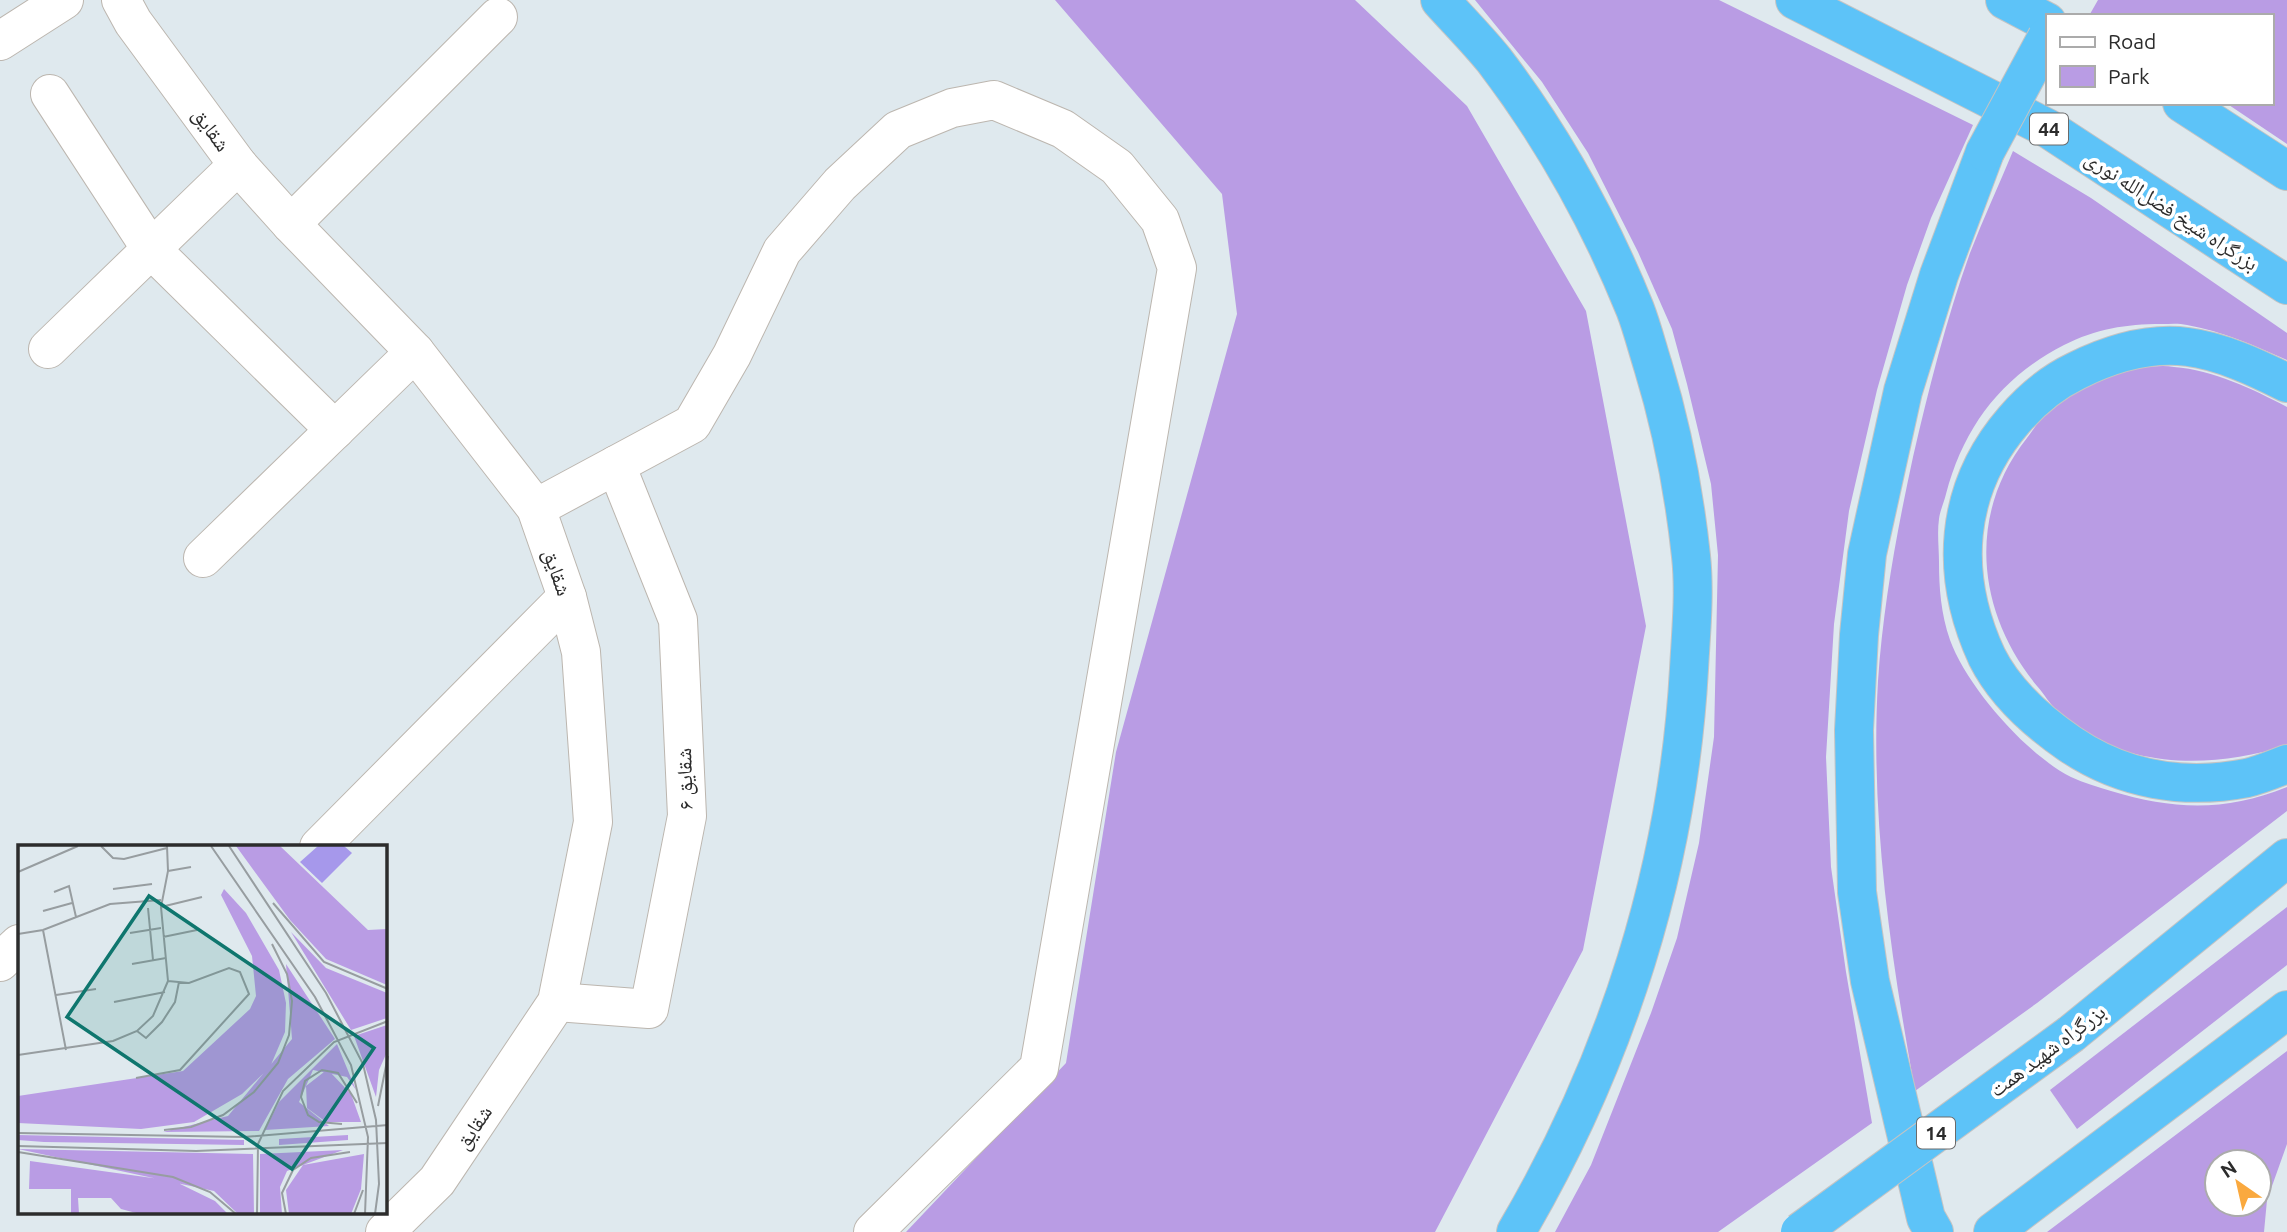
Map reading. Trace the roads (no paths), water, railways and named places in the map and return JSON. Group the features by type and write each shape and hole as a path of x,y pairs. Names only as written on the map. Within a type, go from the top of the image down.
{"highway":[{"path":"1440,0 1492,58 1556,150 1599,228 1636,311 1664,401 1680,471 1691,559 1687,706 1679,781 1661,877 1636,964 1597,1070 1545,1183 1517,1232"},
{"name":"بزرگراه شیخ فضل‌الله نوری","path":"1795,0 2047,128 2287,285"},
{"path":"2005,0 2046,21"},
{"path":"1934,1232 1926,1218 1870,981 1857,892 1854,730 1859,635 1867,554 1885,467 1903,391 1939,275 1985,152 2046,39"},
{"path":"2185,105 2287,172"},
{"path":"2287,383 2221,355 2188,347 2149,347 2099,359 2056,380 2026,406 2000,436 1979,470 1966,515 1962,559 1969,611 1988,659 2011,692 2046,728 2091,758 2143,778 2197,783 2248,778 2287,764"},
{"name":"بزرگراه شهید همت","path":"1800,1232 2071,1034 2287,858"},
{"path":"1993,1232 2287,1010"}],"street":[{"path":"0,41 64,0"},
{"name":"شقایق","path":"136,7 238,165 415,352 536,508 567,597 581,652 593,822 556,1002 437,1181 385,1232"},
{"path":"291,224 498,17"},
{"path":"50,94 151,249 335,430"},
{"path":"536,508 692,424 732,355 782,251 840,184 898,130 952,108 994,100 1063,129 1117,167 1160,220 1177,268 1039,1068 873,1232"},
{"path":"48,349 238,165"},
{"path":"202,558 415,352"},
{"name":"شقایق ۶","path":"556,1002 649,1009 687,816 678,620 616,465"},
{"path":"321,845 567,597"},
{"path":"0,962 18,945"}]}
